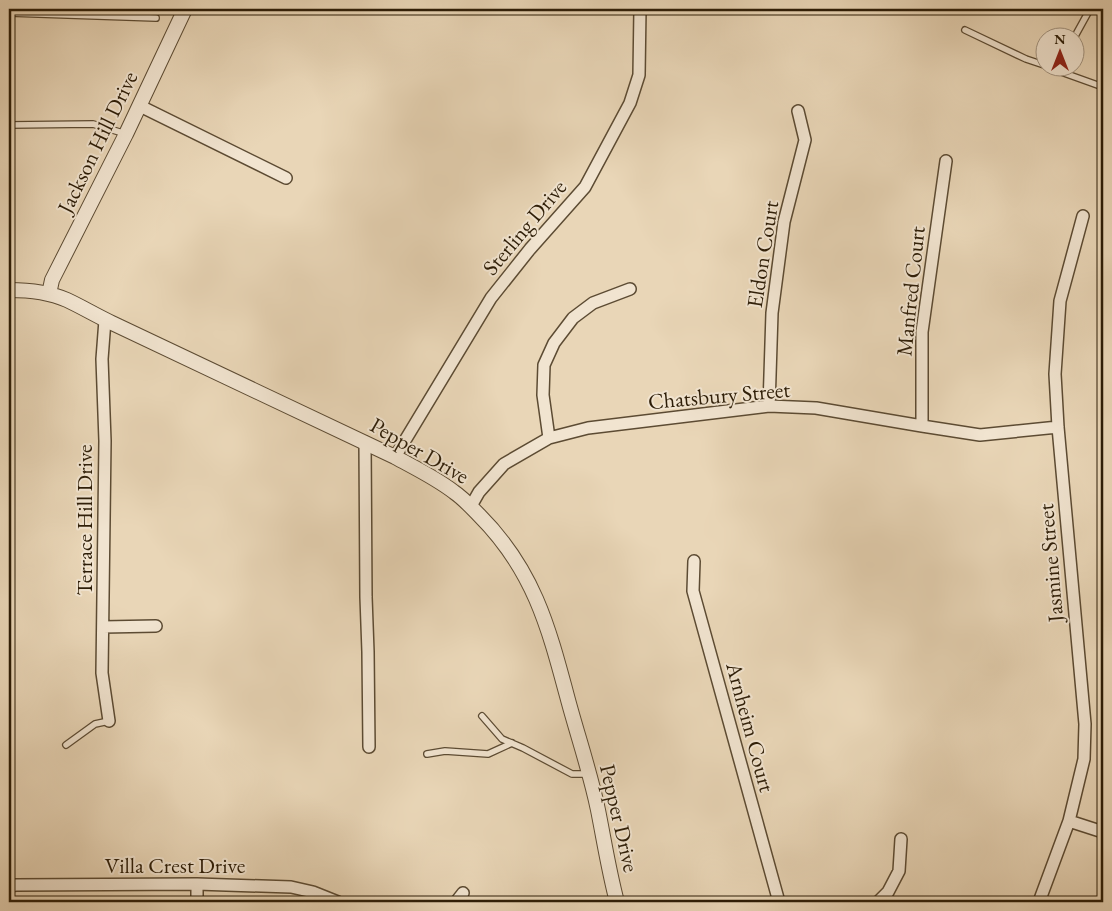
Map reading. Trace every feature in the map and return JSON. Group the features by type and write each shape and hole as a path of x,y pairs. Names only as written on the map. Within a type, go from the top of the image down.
{"street":[{"name":"Jackson Hill Drive","path":"49,294 52,280 140,106 185,9"},
{"name":"Sterling Drive","path":"396,457 491,298 530,249 585,187 630,103 640,75 640,9"},
{"path":"140,106 286,178"},
{"name":"Eldon Court","path":"770,406 772,312 784,222 805,140 798,111"},
{"name":"Manfred Court","path":"922,426 922,332 946,161"},
{"name":"Jasmine Street","path":"1039,902 1069,821 1084,759 1086,724 1058,427 1055,374 1060,301 1083,216"},
{"path":"548,438 543,395 544,365 554,343 573,318 593,303 630,289"},
{"name":"Pepper Drive","path":"9,290 49,294 66,300 396,457 436,479 471,506 507,547 519,566 534,593 550,634 598,808 617,902"},
{"name":"Terrace Hill Drive","path":"106,320 102,359 104,441 102,673 109,721"},
{"name":"Chatsbury Street","path":"471,506 480,492 504,464 548,438 588,428 770,406 816,408 980,435 1058,427"},
{"path":"365,442 369,747"},
{"name":"Arnheim Court","path":"694,562 693,591 779,902"},
{"path":"103,627 156,626"},
{"path":"1069,821 1103,832"},
{"path":"878,902 888,892 899,871 901,839"},
{"path":"197,884 197,902"},
{"name":"Villa Crest Drive","path":"9,886 197,884 291,887 313,892 338,902"}],"lane":[{"path":"1080,28 1090,9"},
{"path":"9,13 156,18"},
{"path":"965,30 1034,62"},
{"path":"1081,78 1103,87"},
{"path":"9,125 93,124 126,134"},
{"path":"482,716 502,739 572,774 589,774"},
{"path":"66,745 95,724 109,721"},
{"path":"427,754 445,751 488,754 512,743"}]}
